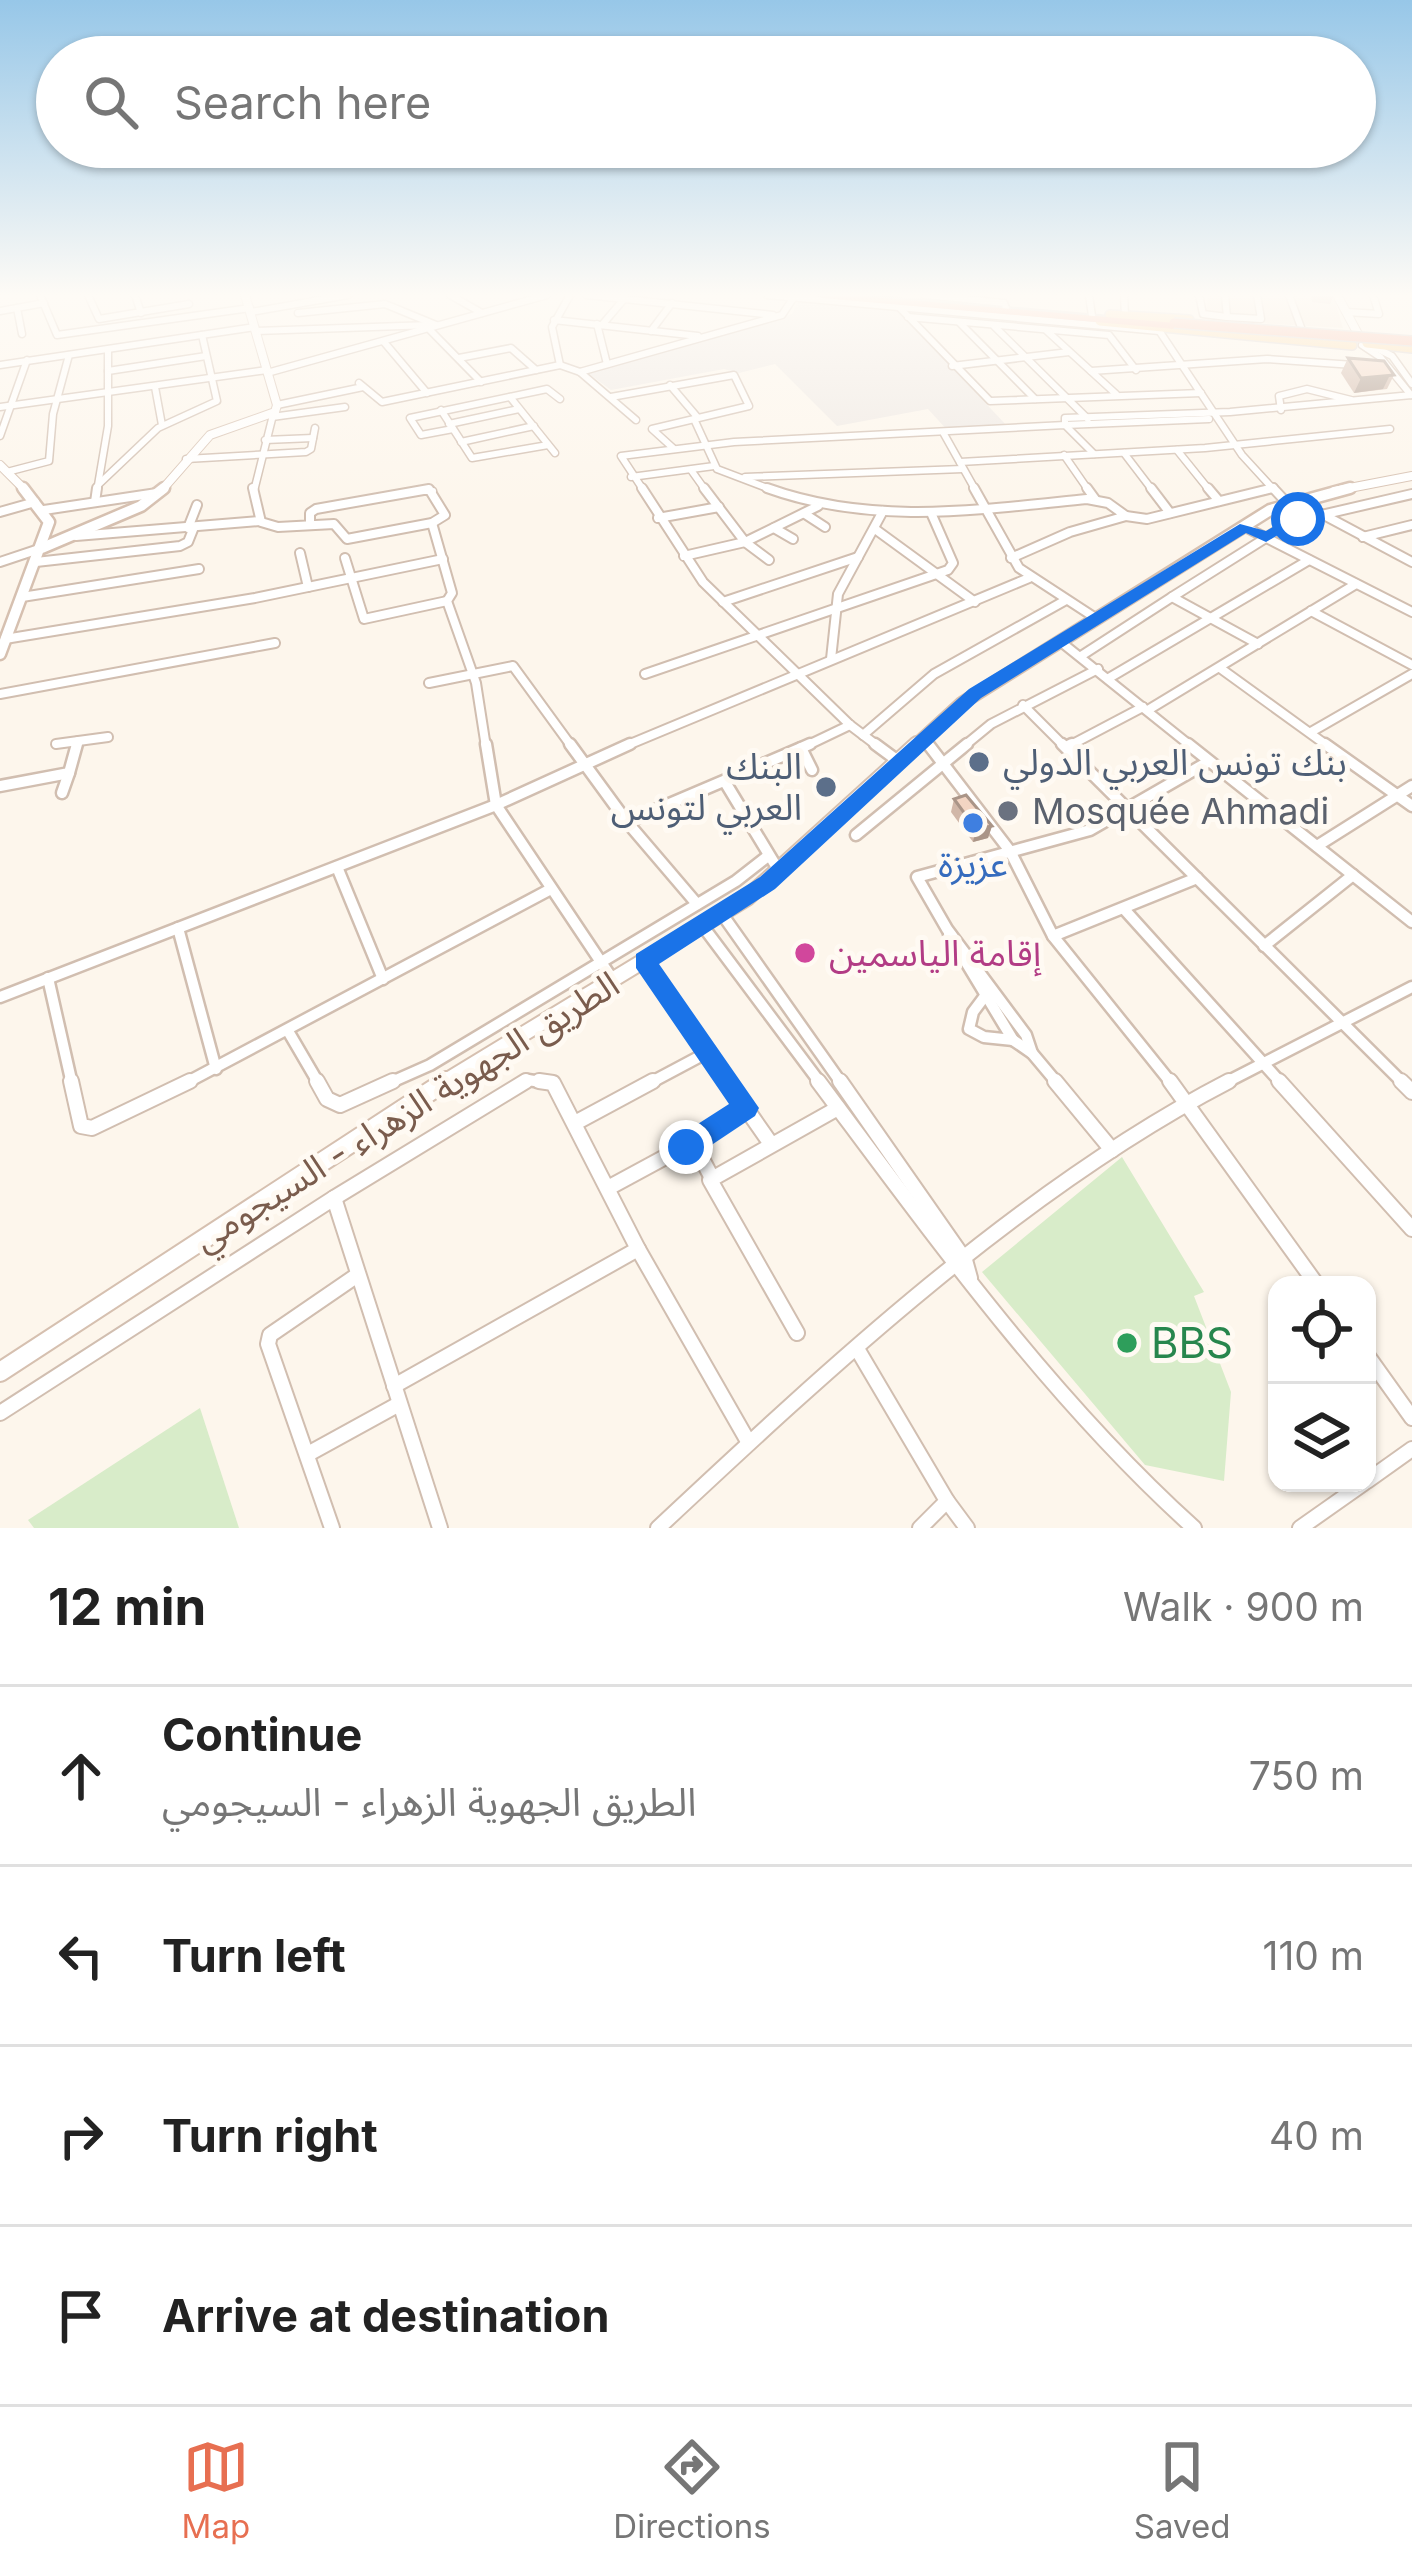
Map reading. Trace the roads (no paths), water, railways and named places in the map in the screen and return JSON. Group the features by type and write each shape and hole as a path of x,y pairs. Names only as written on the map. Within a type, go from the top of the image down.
{"main road":[{"path":"42,548 135,509 159,493 218,430 274,412 265,366"},
{"path":"0,654 49,522 40,506 3,469"},
{"name":"الطريق الجهوية الزهراء - السيجومي","path":"0,1372 492,1051 722,914 779,872 975,694 1270,510 1287,502 1412,476"}],"street":[{"path":"0,436 25,366"},
{"path":"3,469 49,461 56,400 66,366"},
{"path":"95,502 110,393 108,366"},
{"path":"108,371 139,366"},
{"path":"99,484 162,425 217,401 209,366"},
{"path":"0,407 289,366"},
{"path":"402,366 427,393"},
{"path":"468,366 520,409 556,453"},
{"path":"532,366 536,370"},
{"path":"274,412 361,385 380,402 551,366"},
{"path":"567,366 580,371 636,420"},
{"path":"580,371 598,366"},
{"path":"952,366 987,400 1201,393"},
{"path":"1002,366 1035,399"},
{"path":"1035,366 1090,420"},
{"path":"1086,366 1116,394"},
{"path":"1134,366 1136,370"},
{"path":"1091,371 1201,366"},
{"path":"1361,366 1389,369"},
{"path":"1386,366 1411,398"},
{"path":"1399,366 1412,384"},
{"path":"1182,368 1236,446 1287,502"},
{"path":"1401,369 1412,370"},
{"path":"611,397 727,374 737,378 749,406 652,429 673,448"},
{"path":"468,385 479,403"},
{"path":"670,385 696,419 714,466"},
{"path":"155,387 162,425"},
{"path":"520,409 422,435 410,418 550,389 560,399"},
{"path":"1282,410 1279,396 1297,389 1328,392 1358,404"},
{"path":"898,761 850,725 723,602 684,556 621,456 673,448 944,434 1411,398"},
{"path":"274,412 345,407"},
{"path":"441,410 475,458 548,445"},
{"path":"260,520 253,488 274,412"},
{"path":"1065,425 1094,454"},
{"path":"461,442 534,426"},
{"path":"740,478 1236,446 1390,429"},
{"path":"186,459 306,452 314,433 265,440"},
{"path":"944,434 1010,558 1029,578 1097,619"},
{"path":"1177,450 1220,501"},
{"path":"1124,453 1170,513"},
{"path":"1064,455 1095,499 1139,520 1273,488"},
{"path":"631,477 714,466 818,506 883,512 932,514 1095,499"},
{"path":"691,470 746,542 769,560"},
{"path":"70,537 260,520 278,527 336,524 341,538 350,539 432,524 445,515 429,489 316,509 310,513 310,525"},
{"path":"0,512 159,493"},
{"path":"1081,656 1290,522 1412,494"},
{"path":"36,562 180,546 188,542 196,505"},
{"path":"684,556 746,542 818,506"},
{"path":"658,518 719,507"},
{"path":"1270,510 1290,522"},
{"path":"831,659 835,606 883,512"},
{"path":"806,514 826,527"},
{"path":"645,674 948,570 953,563 932,514"},
{"path":"1321,514 1411,561"},
{"path":"1010,558 1070,532 1126,516"},
{"path":"345,558 364,619 447,601 452,593 432,524"},
{"path":"1363,537 1412,525"},
{"path":"1245,527 1412,612"},
{"path":"775,528 793,539"},
{"path":"875,529 975,602"},
{"path":"0,562 42,548"},
{"path":"300,553 308,587"},
{"path":"723,602 858,556"},
{"path":"5,639 442,559"},
{"path":"1109,678 1310,560"},
{"path":"22,597 199,569"},
{"path":"0,997 496,805 710,707 1029,578"},
{"path":"1066,747 1220,668 1356,584"},
{"path":"1172,597 1258,644"},
{"path":"863,735 934,674 1066,600"},
{"path":"447,601 477,688 496,805 614,980"},
{"path":"1311,611 1412,669 1311,732"},
{"path":"1060,642 1411,920"},
{"path":"0,694 275,643"},
{"path":"429,683 513,666 627,822 697,904"},
{"path":"1220,668 1412,806"},
{"path":"856,835 944,760 1023,705 1098,669"},
{"path":"1023,705 1412,1092"},
{"path":"627,822 850,725"},
{"path":"56,744 108,737"},
{"path":"924,740 1010,851 1053,936 1186,1102 1311,1276"},
{"path":"62,793 78,741"},
{"path":"801,748 812,770"},
{"path":"1112,1150 1032,1054 1013,1040 990,994 916,877 1090,830 1208,762"},
{"path":"0,786 69,772"},
{"path":"725,782 779,872"},
{"path":"1317,846 1412,786"},
{"path":"288,1031 327,1100 340,1105 430,1065 601,964 768,856"},
{"path":"338,867 382,979"},
{"path":"1264,946 1353,874"},
{"path":"1053,936 1197,878"},
{"path":"47,978 81,1126 92,1128 216,1069 549,890"},
{"path":"1124,909 1412,1229"},
{"path":"722,914 970,1278 1142,1481 1194,1528"},
{"path":"702,925 960,1263"},
{"path":"178,928 216,1069"},
{"path":"644,961 771,1144"},
{"path":"658,1528 749,1443 960,1263 1112,1150 1186,1102 1412,987"},
{"path":"990,994 973,1012 969,1030 1013,1040"},
{"path":"990,994 1026,1034 1032,1054"},
{"path":"574,1123 710,1051"},
{"path":"0,1413 334,1198 528,1080 553,1083 638,1249 749,1443"},
{"path":"608,1188 746,1108"},
{"path":"712,1178 838,1108"},
{"path":"693,1142 711,1184 796,1333"},
{"path":"334,1198 440,1528"},
{"path":"394,1386 638,1249"},
{"path":"332,1528 268,1344 270,1335 356,1276"},
{"path":"859,1352 967,1528"},
{"path":"1376,1368 1412,1418"},
{"path":"308,1454 399,1404"},
{"path":"1376,1475 1412,1449"},
{"path":"1300,1528 1352,1492"},
{"path":"920,1528 947,1501"}],"place":[{"name":"بنك تونس العربي الدولي","path":"979,762"},
{"name":"البنك العربي لتونس","path":"826,787"},
{"name":"Mosquée Ahmadi","path":"1008,811"},
{"name":"عزيزة","path":"973,823"},
{"name":"إقامة الياسمين","path":"805,953"},
{"name":"BBS","path":"1127,1343"}]}
